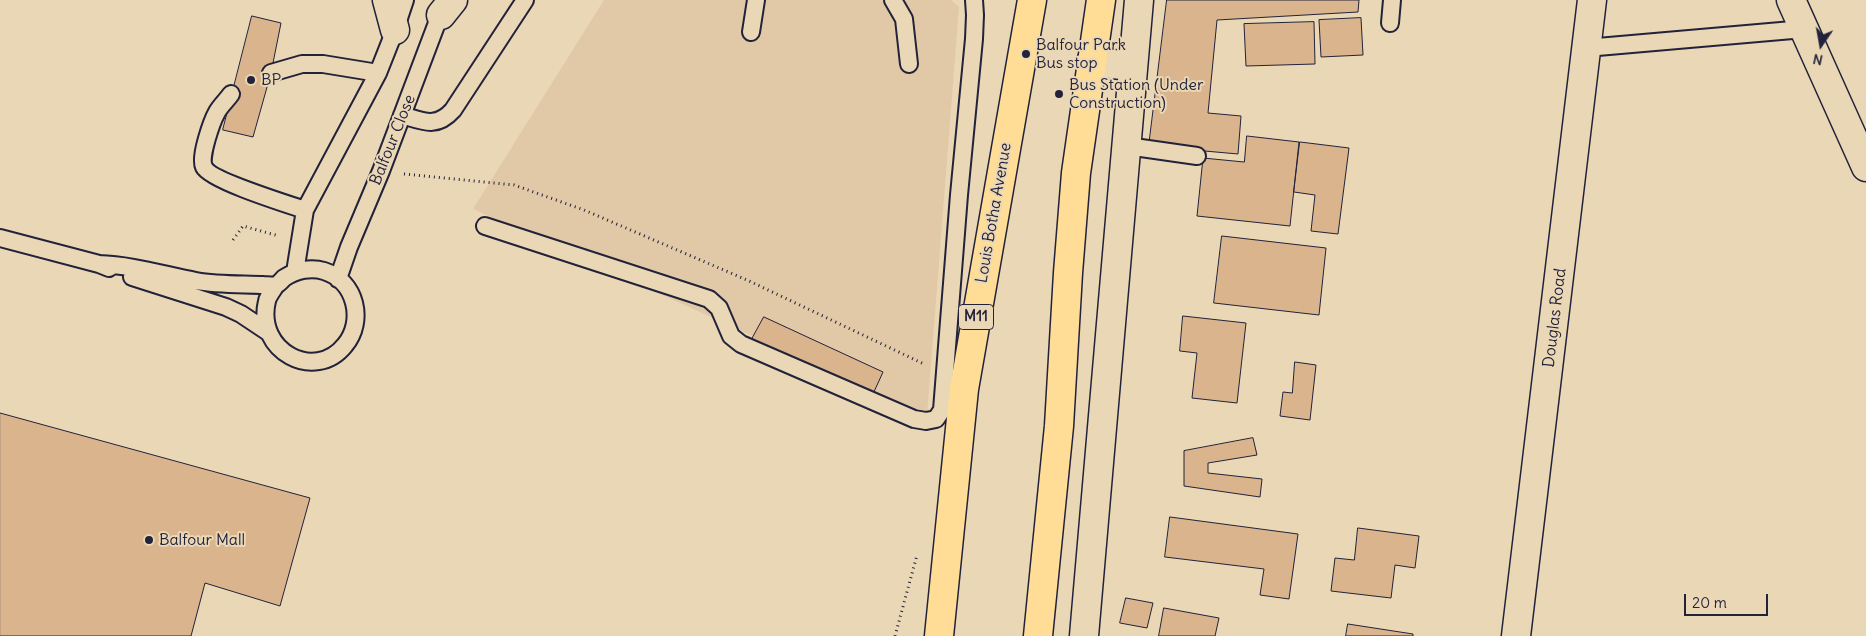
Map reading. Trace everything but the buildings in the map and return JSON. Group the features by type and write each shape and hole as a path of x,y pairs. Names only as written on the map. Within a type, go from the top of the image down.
{"main road":[{"name":"Louis Botha Avenue","path":"939,636 964,389 1032,0"},
{"path":"1038,636 1059,426 1071,218 1100,0"}],"street":[{"path":"387,0 396,30"},
{"path":"1084,636 1139,0"},
{"name":"Douglas Road","path":"1516,636 1592,0"},
{"path":"1791,0 1866,167"},
{"path":"1091,62 1133,66"}],"lane":[{"path":"295,272 305,210 378,73 396,30 405,0"},
{"path":"402,115 428,123 446,118 525,0"},
{"path":"751,32 756,0"},
{"path":"893,0 904,19 909,64"},
{"path":"485,226 709,299 720,308 731,336 741,344 914,419 936,419 942,410 946,374 959,195 974,39 974,0"},
{"path":"1390,23 1392,0"},
{"name":"Balfour Close","path":"338,279 349,246 446,5"},
{"path":"1586,48 1804,29"},
{"path":"271,73 302,64 323,64 378,73"},
{"path":"232,94 217,112 204,150 202,160 204,167 218,178 305,210"},
{"path":"1127,146 1197,156"},
{"path":"0,238 99,264 149,283 226,307 242,314 268,332"},
{"path":"99,264 127,266 199,281 276,285"},
{"path":"310,269 325,272 338,279 349,290 355,304 357,319 353,334 345,347 332,356 318,361 302,360 288,356 276,345 268,332 265,316 267,299 276,285 295,272 310,269"}],"path":[{"path":"380,171 514,185 584,210 747,280 946,374"},
{"path":"233,240 243,226 299,243"},
{"path":"895,636 919,547"}],"shaded area":[{"path":"604,0 951,0 959,7 927,415 473,209"}],"place":[{"name":"Balfour Park Bus stop","path":"1026,54"},
{"name":"BP","path":"251,80"},
{"name":"Bus Station (Under Construction)","path":"1059,94"},
{"name":"Balfour Mall","path":"149,540"}]}
